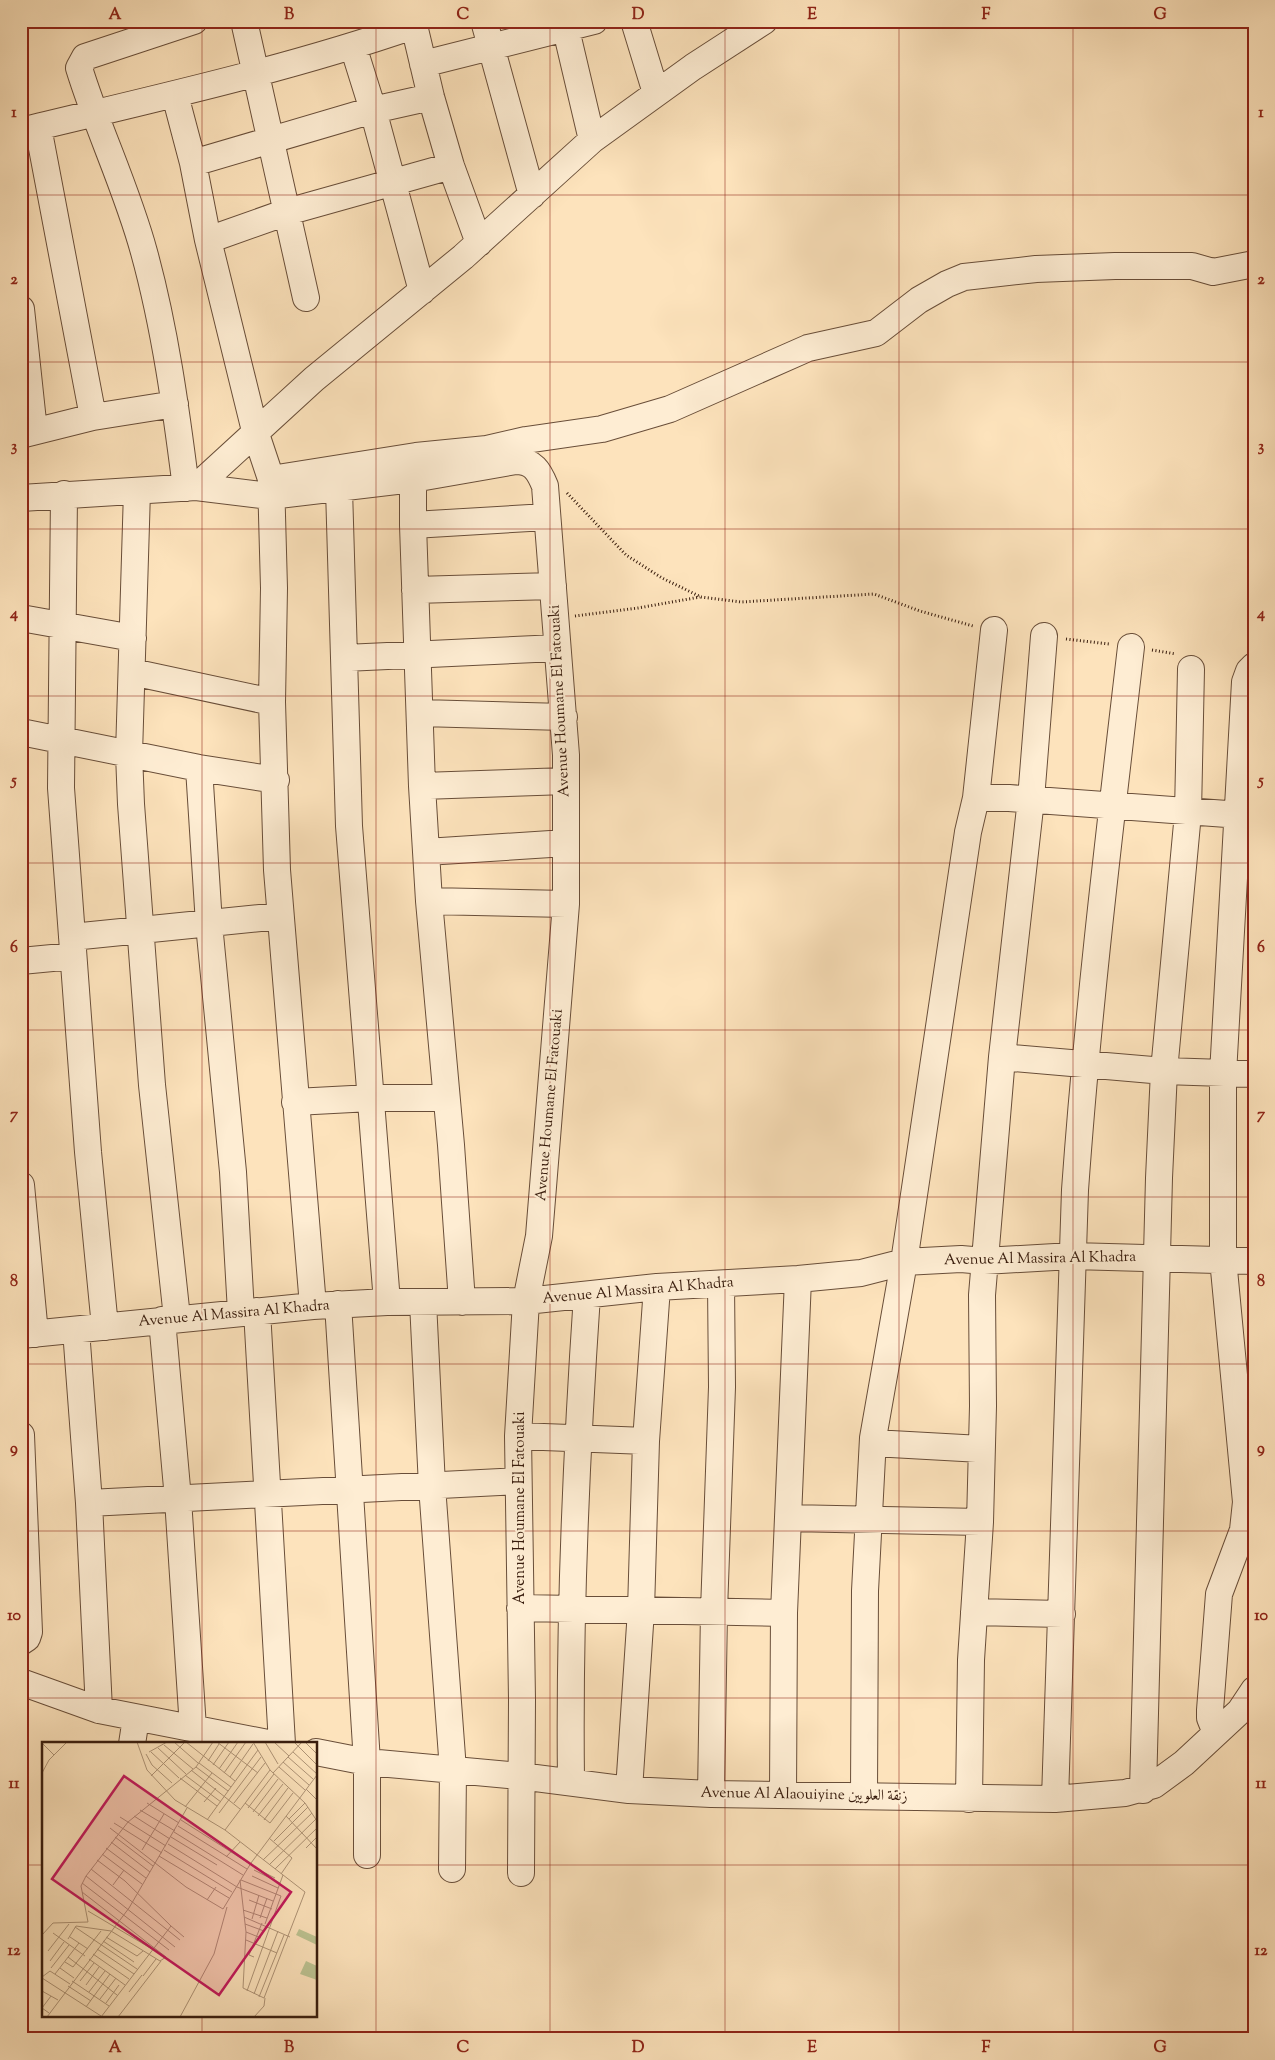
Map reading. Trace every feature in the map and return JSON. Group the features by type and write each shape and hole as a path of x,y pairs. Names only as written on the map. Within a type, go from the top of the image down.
{"street":[{"path":"191,487 144,252 93,114 79,68 85,57 194,21"},
{"path":"244,21 273,141 306,298"},
{"path":"484,21 532,196"},
{"path":"423,64 491,47 565,25 594,21"},
{"path":"634,21 656,93"},
{"path":"191,487 478,243 592,140 656,93 764,21"},
{"path":"93,417 30,129 175,95 353,46 413,24 451,166 478,243"},
{"path":"565,25 592,140"},
{"path":"353,46 373,110 422,291"},
{"path":"175,95 192,162 208,240 270,488 274,588 272,702 280,916 313,1306"},
{"path":"192,162 273,141 373,110 431,97"},
{"path":"208,240 287,212 451,166"},
{"path":"270,488 416,456 487,449 526,440 602,429 670,409 808,348 876,333 919,300 947,284 964,277 1036,269 1115,266 1192,266 1213,272 1254,264"},
{"path":"21,309 28,433 93,417 175,404"},
{"path":"21,498 191,487 339,489 414,479 506,462 529,462 542,478"},
{"name":"Avenue Houmane El Fatouaki","path":"521,1872 520,1776 522,1700 518,1436 526,1301 539,1236 566,904 564,717 556,648 545,486 542,478"},
{"path":"414,479 415,590 428,902 462,1302"},
{"path":"339,489 349,826 386,1302"},
{"path":"137,490 129,754 140,931 170,1319 178,1500 183,1733"},
{"path":"64,494 64,625 60,740 64,847 88,1152 105,1327"},
{"path":"413,525 547,517"},
{"path":"415,590 553,586"},
{"path":"21,618 133,638"},
{"path":"864,1795 867,1520 873,1443 904,1262 968,832 976,798 994,630"},
{"path":"969,1799 970,1669 980,1522 984,1261 1002,1057 1031,799 1044,636"},
{"path":"1055,1799 1072,1256 1079,1131 1113,805 1132,647"},
{"path":"345,658 556,648"},
{"path":"1216,1733 1210,1718 1210,1710 1219,1594 1247,1541 1246,1502 1223,1259 1223,1074 1246,816 1244,682 1254,666"},
{"path":"1143,1790 1157,1258 1164,1071 1188,813 1191,669"},
{"path":"132,672 272,702"},
{"path":"421,713 564,717"},
{"path":"21,732 199,768 276,780"},
{"path":"199,768 210,924 233,1172 269,1495 282,1742"},
{"path":"422,786 566,781"},
{"path":"976,798 1031,799 1188,813 1246,816"},
{"path":"426,852 566,843"},
{"path":"428,902 566,904"},
{"path":"21,961 140,931 280,916"},
{"path":"1002,1057 1164,1071 1254,1074"},
{"path":"295,1102 371,1098 446,1098"},
{"path":"21,1184 28,1335"},
{"name":"Avenue Al Massira Al Khadra","path":"28,1335 170,1319 338,1304 526,1301 657,1287 798,1279 861,1273 904,1262 961,1259 984,1261 1072,1256 1254,1261"},
{"path":"783,1794 784,1613 798,1279"},
{"path":"712,1794 714,1611 722,1387 721,1284"},
{"path":"629,1790 641,1610 646,1441 657,1287"},
{"path":"571,1781 571,1610 578,1439 587,1295"},
{"path":"423,1302 432,1486 453,1770 452,1869"},
{"path":"338,1304 352,1490 367,1762 367,1856"},
{"path":"76,1330 89,1503 99,1710"},
{"path":"21,1435 30,1632 27,1638 21,1642"},
{"path":"518,1436 646,1441"},
{"path":"873,1443 982,1449"},
{"path":"89,1503 178,1500 518,1481"},
{"path":"788,1518 980,1522"},
{"path":"520,1608 784,1613"},
{"path":"974,1612 1062,1614"},
{"path":"21,1682 99,1710 136,1718 183,1733 257,1742"},
{"name":"Avenue Al Alaouiyine زنقة العلويين","path":"318,1752 367,1762 571,1781 629,1790 712,1794 1055,1799 1143,1790 1169,1775 1216,1733 1240,1711 1254,1690"},
{"path":"132,1742 136,1718"}],"path":[{"path":"542,478 559,484 586,515 626,555 662,578 701,597"},
{"path":"555,618 638,608 701,597 741,602 874,594 920,611 994,630"},
{"path":"1044,636 1182,655 1191,669"}]}
